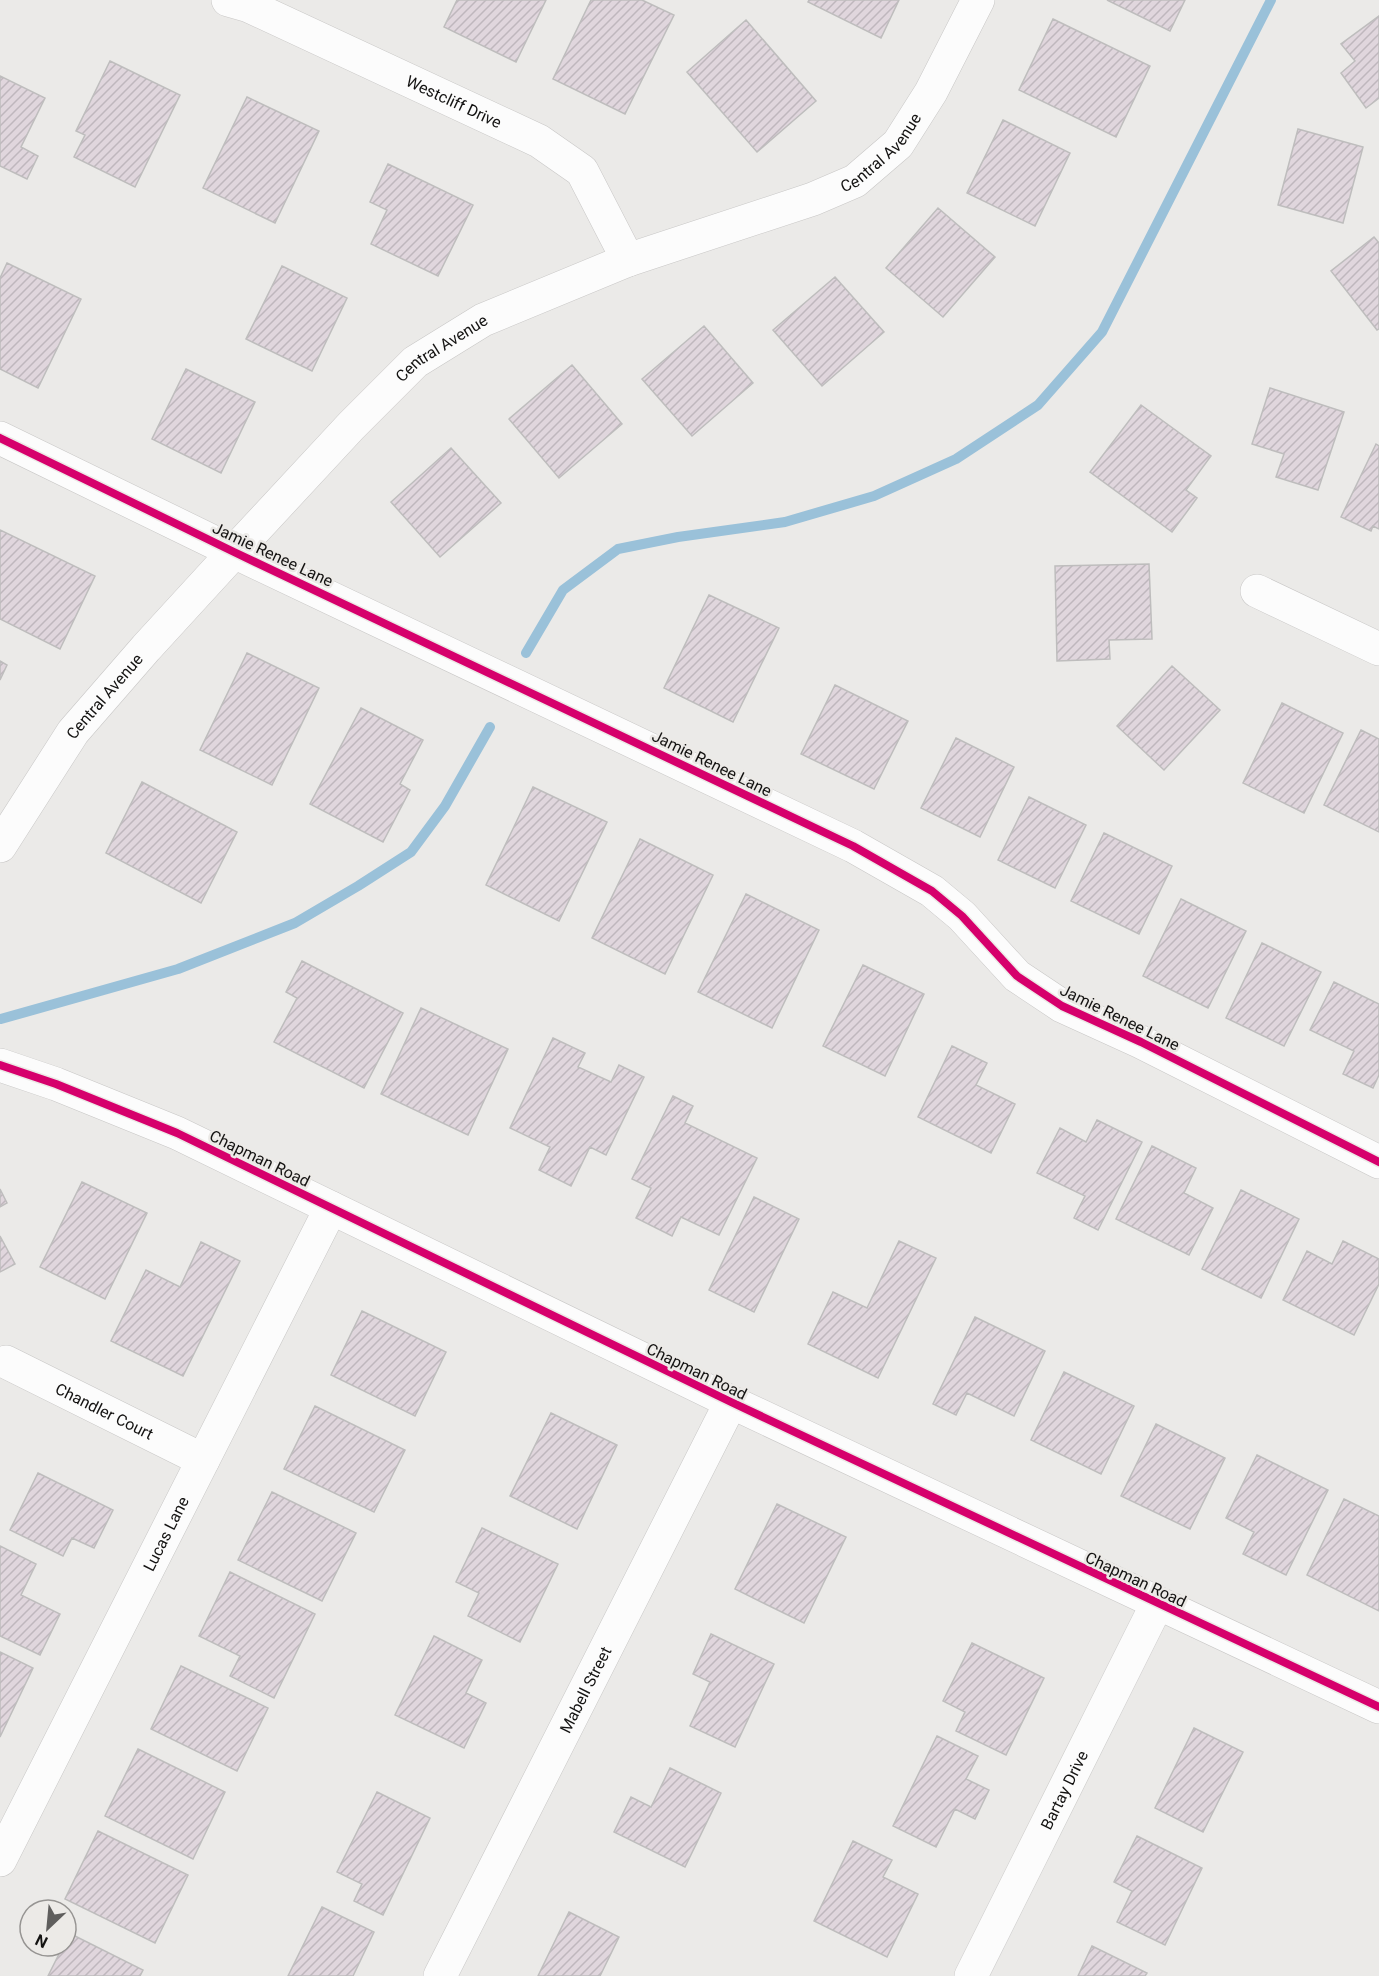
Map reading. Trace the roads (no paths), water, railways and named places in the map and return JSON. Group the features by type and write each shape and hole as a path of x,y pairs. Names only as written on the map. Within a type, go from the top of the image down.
{"street":[{"name":"Westcliff Drive","path":"228,0 249,6 539,141 582,171 628,260"},
{"name":"Central Avenue","path":"0,846 73,732 234,552 351,426 415,362 483,320 628,260 813,199 855,181 898,144 931,92 978,0"},
{"name":"Jamie Renee Lane","path":"0,438 234,552 853,846 932,891 962,916 1017,976 1062,1006 1379,1162"},
{"path":"1257,591 1379,649"},
{"name":"Chapman Road","path":"0,1065 56,1084 177,1132 731,1402 1379,1707"},
{"name":"Lucas Lane","path":"0,1860 10,1813 203,1460 331,1208"},
{"name":"Chandler Court","path":"6,1362 203,1460"},
{"name":"Mabell Street","path":"440,1976 731,1402"},
{"name":"Bartay Drive","path":"971,1976 1157,1604"}],"waterway":[{"path":"526,653 563,590 618,549 678,537 785,522 874,496 956,459 1038,405 1102,332 1271,0"},
{"path":"1,1019 178,969 295,923 358,886 411,852 445,806 490,727"}]}
